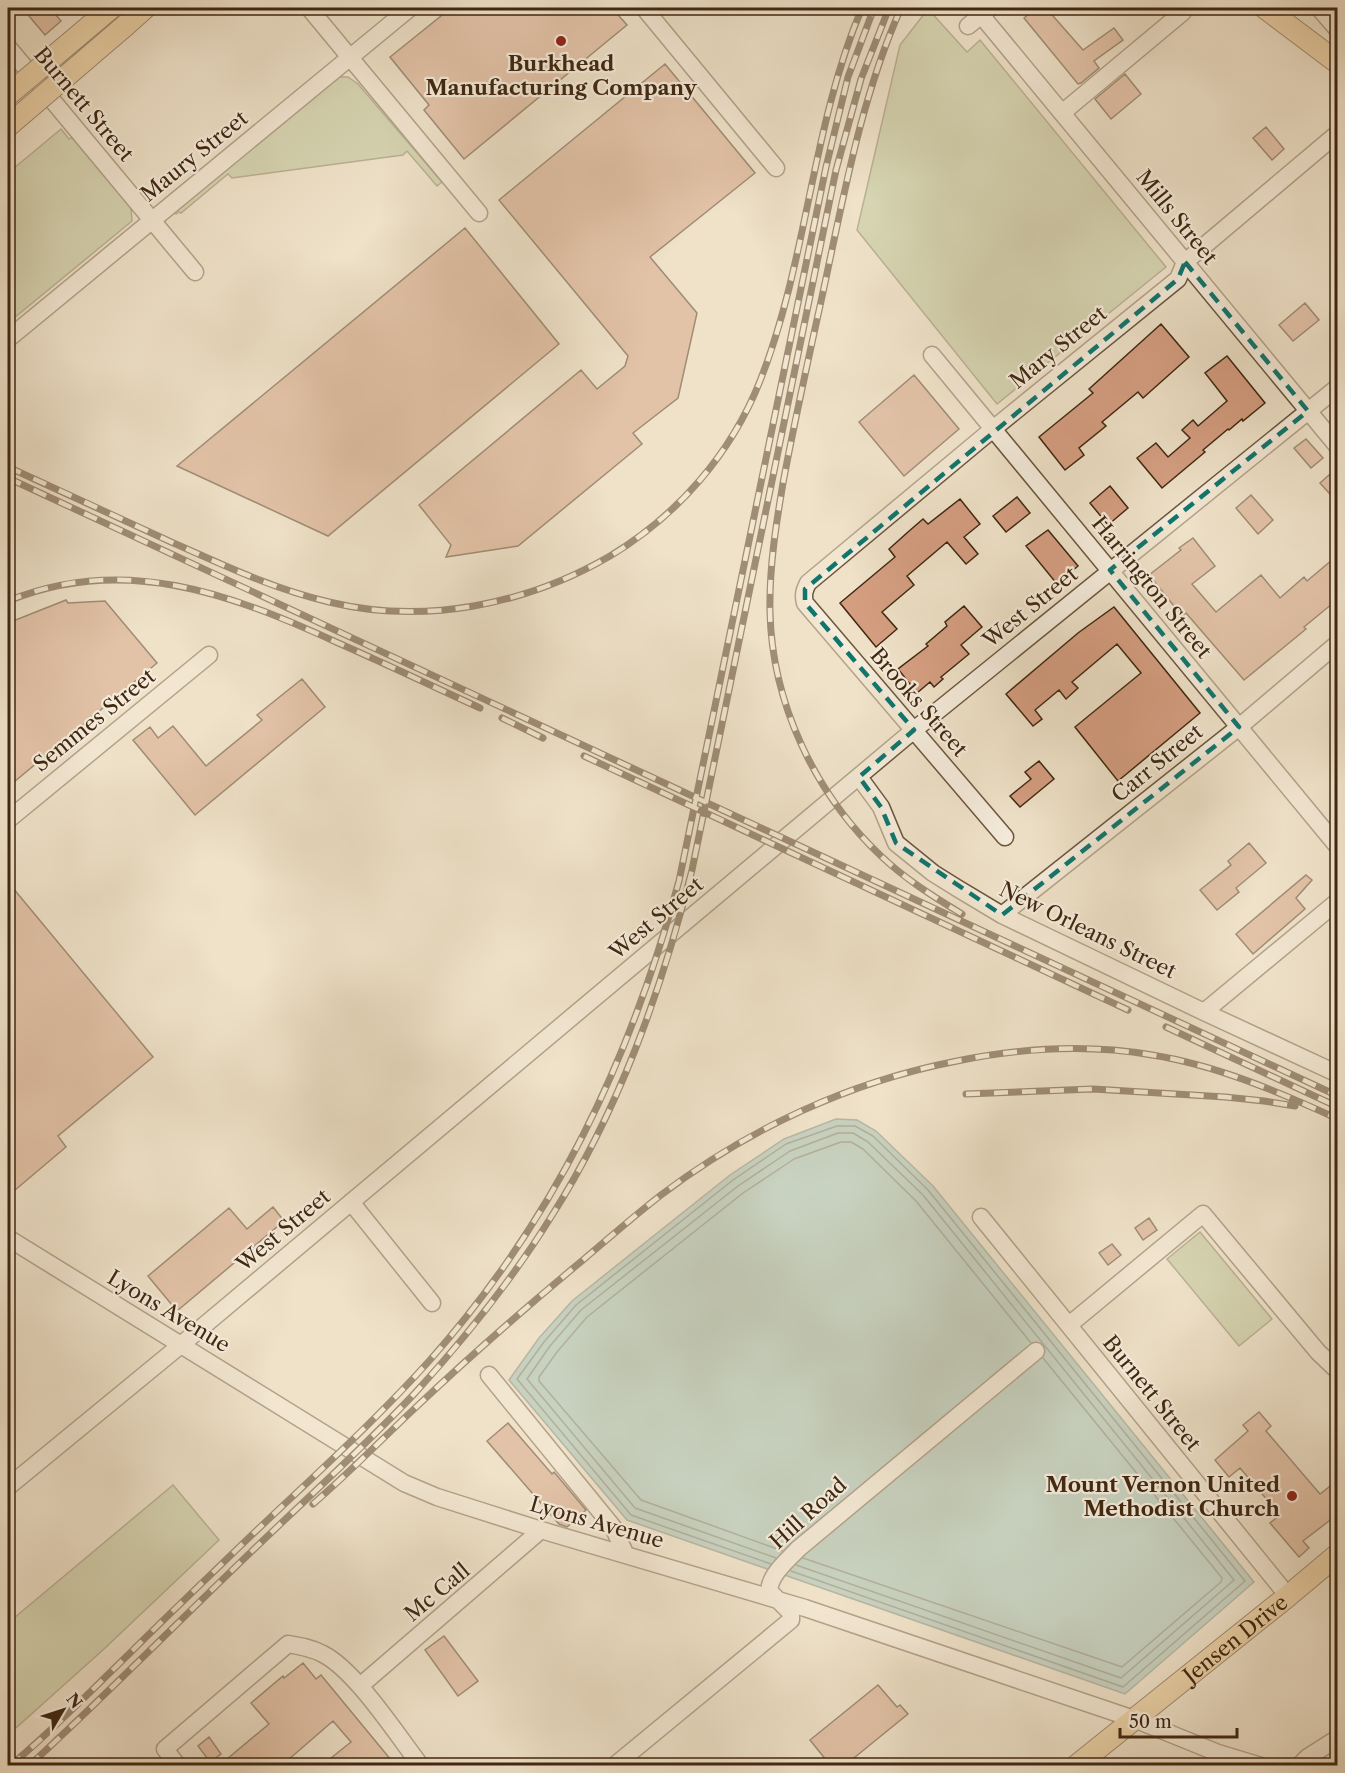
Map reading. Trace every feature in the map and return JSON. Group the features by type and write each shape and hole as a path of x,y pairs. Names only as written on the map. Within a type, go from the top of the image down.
{"main road":[{"path":"8,95 111,8"},
{"path":"8,126 145,8"},
{"path":"1265,8 1338,63"},
{"name":"Jensen Drive","path":"1076,1766 1338,1554"}],"street":[{"path":"309,8 479,213"},
{"name":"Maury Street","path":"8,339 410,8"},
{"path":"644,8 776,168"},
{"path":"1319,8 1338,30"},
{"path":"968,26 986,11"},
{"name":"Mills Street","path":"986,11 1062,113 1338,447"},
{"path":"1062,113 1184,12"},
{"name":"Burnett Street","path":"8,47 195,272"},
{"name":"Mary Street","path":"803,594 808,583 1178,279 1185,262 1338,133"},
{"name":"Harrington Street","path":"932,355 1338,847"},
{"name":"West Street","path":"8,1487 351,1203 914,730 1338,387"},
{"name":"Brooks Street","path":"803,594 805,603 812,612 1005,837"},
{"name":"Carr Street","path":"1002,915 1239,727 1338,643"},
{"name":"Semmes Street","path":"8,820 209,655"},
{"name":"New Orleans Street","path":"859,777 881,807 896,843 933,873 1002,915 1338,1074"},
{"path":"1204,1012 1338,900"},
{"path":"351,1203 432,1303"},
{"path":"1069,1325 1203,1214 1318,1352 1338,1371"},
{"name":"Burnett Street","path":"981,1217 1288,1596"},
{"name":"Lyons Avenue","path":"8,1238 61,1273 182,1344 404,1483 437,1497 541,1530 775,1598 1134,1719 1218,1753 1261,1766"},
{"name":"Hill Road","path":"775,1598 769,1591 770,1583 776,1572 798,1549 1036,1351"},
{"path":"489,1375 613,1527 625,1554"},
{"name":"Mc Call","path":"360,1686 541,1530"},
{"path":"614,1766 791,1620 791,1613 775,1598"},
{"path":"178,1766 165,1749 288,1644 309,1647 325,1654 344,1669 360,1686 421,1766"},
{"path":"1299,1766 1308,1757 1338,1738"},
{"name":"Lyons Avenue","path":"1218,1753 1238,1766"}],"highlighted area":[{"path":"1185,262 1308,411 1110,570 1239,727 1002,915 896,843 881,807 859,777 914,730 805,603 805,589 1178,279"}],"green space":[{"path":"928,9 967,52 980,40 1166,267 997,404 857,230 900,45"},
{"path":"336,77 348,77 358,84 442,182 437,186 407,151 403,155 232,178 228,174 181,213 176,214 173,211"},
{"path":"61,129 69,139 73,137 131,208 132,221 8,323 8,173"},
{"path":"1200,1232 1272,1319 1239,1346 1167,1259"},
{"path":"173,1485 219,1540 104,1649 8,1735 8,1623"}],"water":[{"path":"836,1119 857,1120 876,1131 933,1186 1254,1582 1125,1694 627,1520 509,1380 539,1338 572,1301 730,1175 784,1139"}],"building":[{"path":"38,8 50,8 61,21 45,35 29,16"},
{"path":"451,8 612,8 627,25 464,159 424,110 429,105 390,57"},
{"path":"1036,8 1046,8 1083,50 1114,28 1123,40 1094,61 1099,68 1078,84 1024,18"},
{"path":"665,64 755,173 650,257 697,313 678,398 633,433 642,444 518,546 446,557 451,545 419,505 581,370 597,389 625,366 628,356 499,200"},
{"path":"1125,74 1141,94 1111,119 1095,99"},
{"path":"1266,127 1284,149 1272,160 1253,138"},
{"path":"465,228 559,344 328,536 177,466"},
{"path":"1305,303 1319,320 1293,341 1279,325"},
{"path":"1161,324 1189,357 1143,398 1138,392 1102,422 1106,426 1079,448 1084,455 1065,470 1039,437 1093,393 1089,389"},
{"path":"1227,356 1265,403 1243,421 1242,419 1228,429 1203,450 1205,452 1162,488 1137,458 1156,443 1168,457 1190,438 1182,430 1193,420 1198,426 1227,401 1205,373"},
{"path":"914,375 959,429 904,476 859,422"},
{"path":"1306,439 1323,458 1311,468 1294,448"},
{"path":"1329,475 1338,484 1338,503 1320,483"},
{"path":"1110,486 1128,508 1108,525 1090,503"},
{"path":"1251,495 1273,520 1258,534 1236,508"},
{"path":"1017,497 1030,513 1006,532 993,516"},
{"path":"960,499 980,524 964,537 978,554 966,564 947,542 907,576 914,585 882,612 897,629 876,647 840,603 895,557 889,549 923,519 928,524"},
{"path":"1048,530 1078,566 1057,584 1026,546"},
{"path":"1193,538 1215,566 1192,584 1216,612 1261,575 1280,598 1304,577 1307,581 1332,560 1338,567 1338,599 1304,627 1306,629 1244,680 1186,613 1182,616 1149,575"},
{"path":"66,600 68,603 105,601 157,663 14,782 8,775 8,623"},
{"path":"964,606 982,627 961,645 969,654 941,677 943,679 934,687 930,682 917,693 898,669 928,646 926,644 947,626 945,622"},
{"path":"1114,607 1200,713 1118,781 1075,727 1141,673 1117,644 1072,682 1078,688 1066,699 1059,690 1035,710 1042,719 1033,726 1006,694 1078,633"},
{"path":"302,679 325,707 195,815 133,740 150,727 158,738 173,726 206,766 262,720 257,715"},
{"path":"1039,761 1054,779 1020,807 1010,796 1031,779 1025,772"},
{"path":"1249,843 1266,863 1236,888 1239,892 1217,910 1200,890 1231,865 1228,861"},
{"path":"1306,875 1312,880 1296,898 1305,909 1253,954 1236,934"},
{"path":"8,882 153,1057 58,1136 66,1147 8,1196"},
{"path":"273,1207 284,1221 177,1311 148,1276 229,1208 247,1229"},
{"path":"1149,1218 1157,1230 1143,1240 1135,1228"},
{"path":"1112,1244 1121,1255 1108,1265 1099,1253"},
{"name":"Mount Vernon United Methodist Church","path":"1259,1412 1271,1426 1266,1431 1320,1494 1338,1480 1338,1514 1303,1541 1309,1548 1299,1557 1270,1523 1280,1515 1240,1468 1229,1477 1215,1460 1248,1431 1243,1425"},
{"path":"508,1423 586,1510 567,1527 559,1524 487,1441"},
{"path":"444,1636 478,1681 458,1696 425,1650"},
{"path":"303,1663 316,1679 321,1675 396,1766 321,1766 351,1742 333,1721 288,1760 293,1766 233,1766 227,1759 269,1724 251,1703 283,1676 284,1678"},
{"path":"878,1685 897,1707 900,1705 908,1714 844,1766 831,1766 810,1740"},
{"path":"209,1737 221,1754 210,1762 198,1746"}],"railway":[{"path":"8,467 247,575 308,597 365,609 438,610 474,606 544,587 610,556 658,522 700,481 718,458 748,408 776,335 800,241 831,99 862,8"},
{"path":"10,1766 71,1711 358,1435 430,1360 475,1306 515,1251 551,1194 583,1135 612,1074 637,1012 679,881 826,167 848,77 874,8"},
{"path":"29,1766 355,1454 415,1393 470,1330 504,1286 551,1217 597,1135 652,1005 692,870 836,170 861,79 889,8"},
{"path":"901,8 874,80 844,193 783,483 772,563 770,612 779,680 789,713 817,776 836,805 881,856 910,880 962,914"},
{"path":"8,478 1338,1096"},
{"path":"8,601 51,587 93,581 134,580 216,595 296,624 480,708"},
{"path":"502,718 543,738"},
{"path":"584,756 1128,1010"},
{"path":"1166,1027 1338,1107"},
{"path":"313,1504 497,1334 661,1195 694,1171 764,1129 839,1095 917,1070 957,1061 1030,1050 1103,1049 1152,1055 1200,1065 1270,1090 1338,1119"},
{"path":"966,1094 1093,1089 1225,1097 1295,1106"}],"place":[{"name":"Burkhead Manufacturing Company","path":"561,41"},
{"name":"Mount Vernon United Methodist Church","path":"1292,1496"}]}
